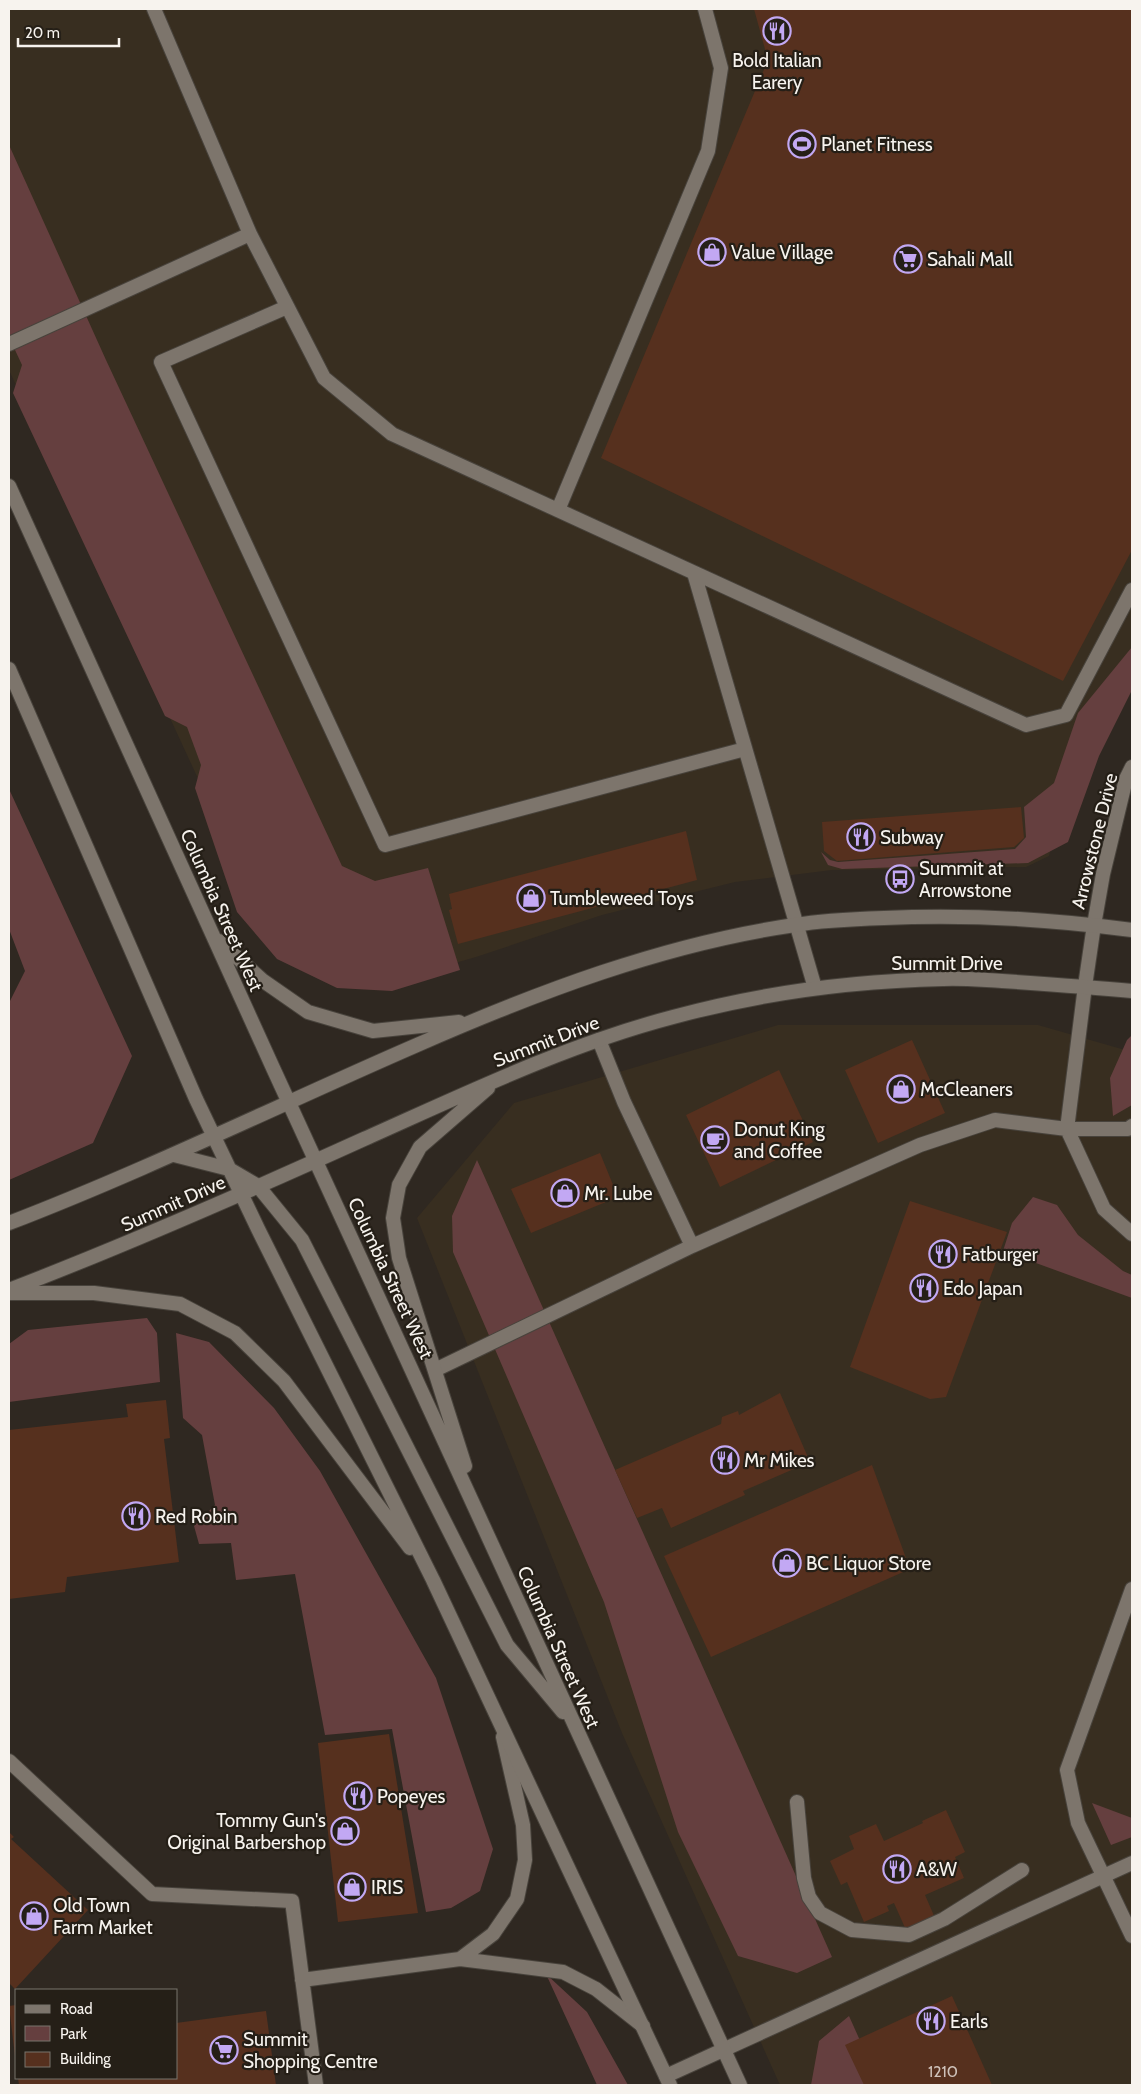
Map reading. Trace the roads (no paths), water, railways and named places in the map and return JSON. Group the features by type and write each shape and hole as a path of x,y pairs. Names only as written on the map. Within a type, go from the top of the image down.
{"main road":[{"path":"154,9 250,234 324,378 392,434 1026,725 1066,715 1132,590"},
{"path":"558,510 708,151 721,68 705,9"},
{"path":"9,344 250,234"},
{"path":"287,307 161,362 384,845 745,749"},
{"name":"Columbia Street West","path":"9,486 574,1726 740,2085"},
{"path":"694,573 815,988"},
{"path":"9,670 186,1076 229,1169 433,1580 668,2081 724,2049 1132,1863"},
{"name":"Arrowstone Drive","path":"1067,1130 1085,986 1103,874 1126,779 1132,767"},
{"path":"9,1223 174,1155 472,1021 578,980 653,956 724,938 796,924 944,915 1040,919 1132,930"},
{"path":"215,938 262,980 308,1012 373,1031 472,1021"},
{"name":"Summit Drive","path":"9,1292 241,1194 499,1078 599,1040 671,1017 743,1000 815,988 946,978 1085,986 1132,991"},
{"path":"599,1040 624,1102 692,1246"},
{"path":"482,1522 399,1258 393,1218 399,1186 420,1147 499,1078"},
{"path":"435,1370 692,1246 920,1145 995,1120 1067,1130 1128,1129 1132,1126"},
{"path":"1067,1130 1104,1209 1132,1234"},
{"path":"174,1155 229,1169 258,1186 302,1240 507,1645 574,1726"},
{"path":"9,1292 94,1293 180,1304 235,1333 284,1381 433,1580"},
{"path":"1132,1589 1067,1770 1078,1823 1132,1936"},
{"path":"460,1959 493,1934 517,1899 526,1860 523,1825 500,1722"},
{"path":"9,1761 152,1894 292,1901 316,2085"},
{"path":"797,1802 804,1878 809,1896 820,1913 852,1930 909,1935 944,1919 1022,1870"},
{"path":"302,1980 460,1959 563,1972 596,1989 643,2026"}],"place":[{"name":"Bold Italian Earery","path":"777,31"},
{"name":"Planet Fitness","path":"802,144"},
{"name":"Value Village","path":"712,252"},
{"name":"Sahali Mall","path":"908,259"},
{"name":"Subway","path":"861,837"},
{"name":"Summit at Arrowstone","path":"900,879"},
{"name":"Tumbleweed Toys","path":"531,898"},
{"name":"McCleaners","path":"901,1089"},
{"name":"Donut King and Coffee","path":"715,1140"},
{"name":"Mr. Lube","path":"565,1193"},
{"name":"Fatburger","path":"943,1254"},
{"name":"Edo Japan","path":"924,1288"},
{"name":"Mr Mikes","path":"725,1460"},
{"name":"Red Robin","path":"136,1516"},
{"name":"BC Liquor Store","path":"787,1563"},
{"name":"Popeyes","path":"358,1796"},
{"name":"Tommy Gun's Original Barbershop","path":"345,1831"},
{"name":"A&W","path":"897,1869"},
{"name":"IRIS","path":"352,1887"},
{"name":"Old Town Farm Market","path":"34,1916"},
{"name":"Earls","path":"931,2021"},
{"name":"Summit Shopping Centre","path":"224,2050"}]}
